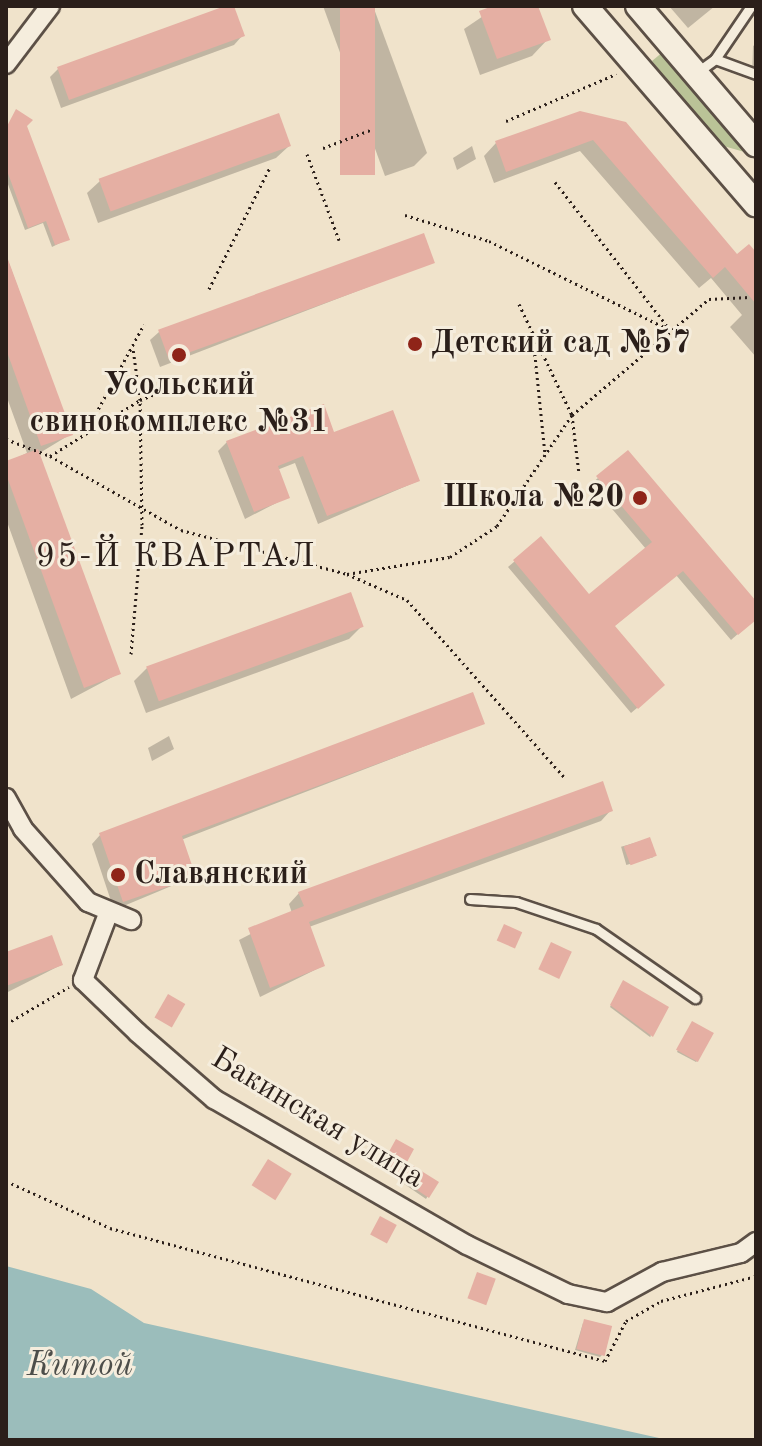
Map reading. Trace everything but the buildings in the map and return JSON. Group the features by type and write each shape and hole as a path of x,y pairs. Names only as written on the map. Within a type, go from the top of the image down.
{"main road":[{"path":"585,6 756,204"},
{"path":"618,44 644,37 640,9"},
{"path":"640,9 706,66 756,144"}],"street":[{"path":"6,64 50,6"},
{"path":"6,798 23,829 88,902 108,914 131,920"},
{"path":"83,980 108,914"},
{"name":"Бакинская улица","path":"83,980 214,1099 467,1245 568,1294 607,1302 662,1272 741,1253 756,1242"}],"lane":[{"path":"751,6 706,66 756,74"},
{"path":"470,899 516,902 596,929 695,998"}],"path":[{"path":"506,121 623,68"},
{"path":"323,148 373,129"},
{"path":"307,154 339,240"},
{"path":"209,289 270,167"},
{"path":"555,182 670,330"},
{"path":"405,215 489,241 670,330"},
{"path":"347,574 450,557 497,526 572,415 709,299 750,297"},
{"path":"519,304 572,415 579,474"},
{"path":"85,434 144,324"},
{"path":"533,334 545,455"},
{"path":"131,654 141,501 140,400 133,348"},
{"path":"50,456 140,400 169,388"},
{"path":"6,439 50,456 141,501 181,530 347,574 407,600 565,778"},
{"path":"6,1024 83,980"},
{"path":"6,1181 110,1228 605,1361 626,1321 661,1301 756,1276"}],"green space":[{"path":"664,51 748,153 720,145 652,61"}],"water":[{"name":"Китой","path":"6,1266 91,1289 144,1323 668,1440 6,1440"}],"place":[{"name":"Детский сад №57","path":"415,344"},
{"name":"Усольский свинокомплекс №31","path":"179,355"},
{"name":"Школа №20","path":"640,498"},
{"name":"Славянский","path":"118,875"}],"district":[{"name":"95-Й КВАРТАЛ","path":"176,558"}]}
